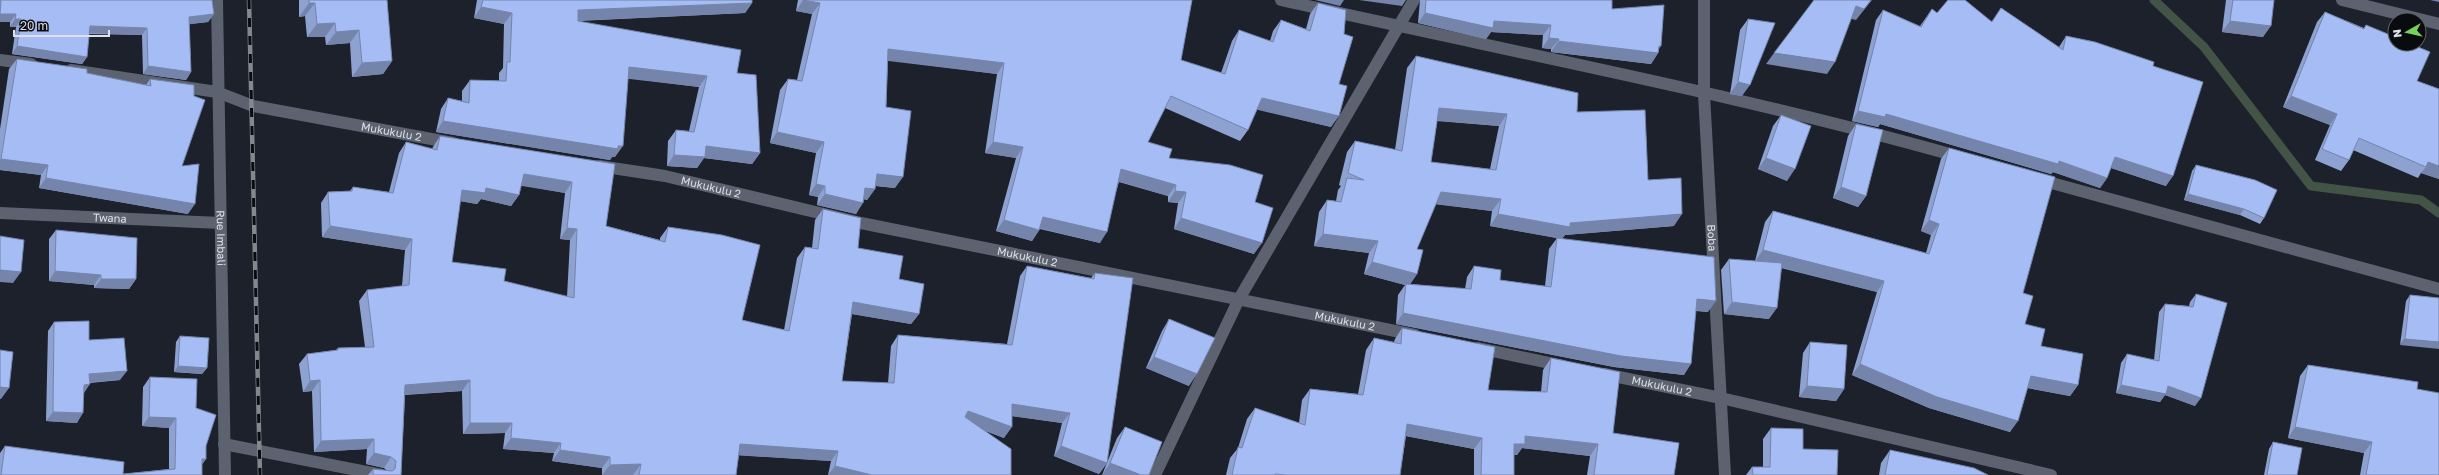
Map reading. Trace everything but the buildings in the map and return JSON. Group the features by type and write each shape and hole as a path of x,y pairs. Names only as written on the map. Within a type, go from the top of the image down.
{"street":[{"name":"Rue Imbali","path":"217,0 217,92 225,475"},
{"path":"1281,0 1704,94 1893,138 1969,159"},
{"path":"1155,475 1240,299 1397,26 1414,0"},
{"name":"Boba","path":"1704,0 1704,94 1725,475"},
{"path":"2342,0 2439,24"},
{"path":"0,60 46,66"},
{"name":"Mukukulu 2","path":"62,69 217,92 253,106 465,145"},
{"name":"Mukukulu 2","path":"586,164 664,176 861,223 1426,337"},
{"path":"2022,174 2439,289"},
{"name":"Twana","path":"0,213 220,223"},
{"path":"1465,345 1573,368"},
{"name":"Mukukulu 2","path":"1589,371 1721,398 2051,475"},
{"path":"224,444 382,475"}],"waterway":[{"path":"2154,0 2204,47 2311,186 2421,200 2439,213"}],"railway":[{"path":"249,0 260,475"}]}
